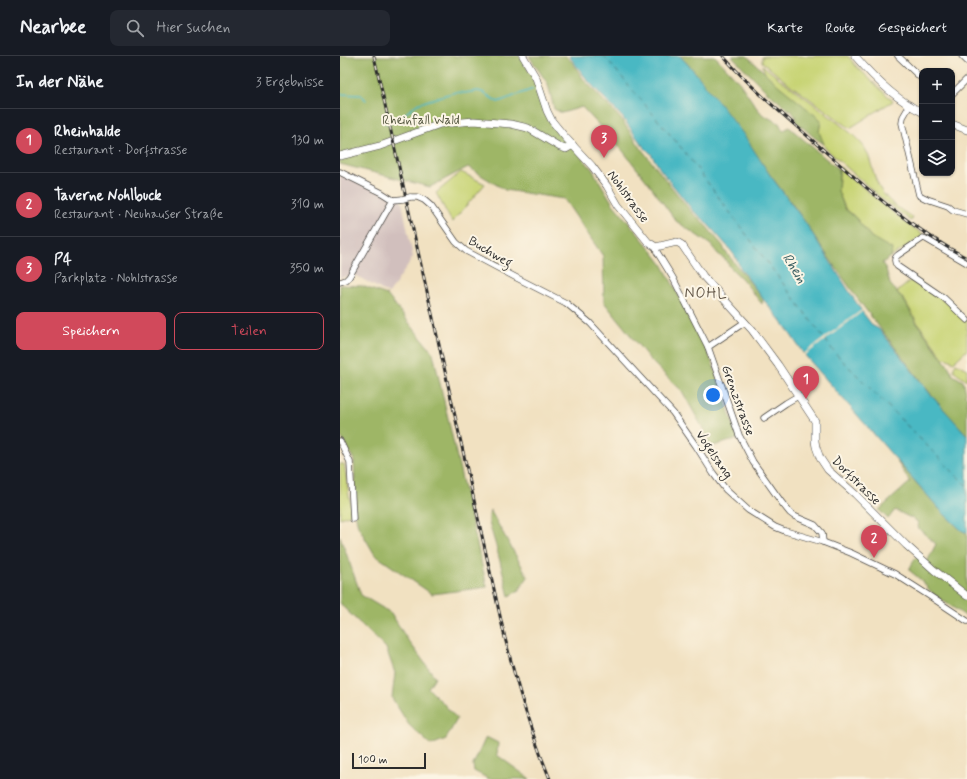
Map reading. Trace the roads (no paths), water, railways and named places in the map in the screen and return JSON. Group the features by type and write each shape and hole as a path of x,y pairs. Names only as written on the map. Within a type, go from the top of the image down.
{"street":[{"name":"Nohlstrasse","path":"523,56 536,78 552,121 592,166 607,186 618,205 637,229 648,242 656,247"},
{"path":"854,56 877,79 903,101 919,110"},
{"path":"898,56 919,76"},
{"path":"962,56 967,61"},
{"path":"955,91 967,79"},
{"path":"910,105 903,117 902,124 919,195 967,214"},
{"path":"340,156 380,146 440,124 474,121 511,124 528,128 560,147 566,149 573,146"},
{"path":"955,125 967,130"},
{"path":"340,172 393,200 348,277 346,280 340,282"},
{"name":"Buchweg","path":"393,200 410,197 417,197 424,200 431,206 456,242 466,251 566,303 590,323 613,347"},
{"path":"967,263 925,238 898,254 895,258 897,266 944,298 967,320"},
{"name":"Dorfstrasse","path":"656,247 677,242 682,245 703,276 745,322 778,365 813,418 816,446 820,458 828,470 855,494 906,545 934,570 967,596"},
{"name":"Grenzstrasse","path":"656,247 657,252 673,278 708,347 739,435 753,462 786,509 794,516 815,525 822,533 823,542"},
{"path":"708,347 745,322"},
{"name":"Vogelsang","path":"613,347 673,413 726,490 748,510 775,527 823,542 851,553 895,574 967,621"},
{"path":"764,418 798,396"},
{"path":"340,441 350,462 353,519"}],"water":[{"name":"Rhein","path":"569,56 680,56 695,72 744,135 770,175 805,222 863,313 873,326 879,329 931,395 967,435 967,533 961,530 942,512 803,353 785,326 741,269 735,256 728,247 703,219 693,211 623,118 589,82"}],"waterway":[{"path":"385,123 395,122 417,104 456,92 464,93 478,91 498,102 533,89"},
{"path":"340,94 361,95 366,100"}],"railway":[{"path":"374,56 505,638 525,709 550,779"},
{"path":"723,56 746,80 871,192 908,221 946,247 967,258"}],"place":[{"name":"P4","path":"604,158"},
{"name":"Rheinhalde","path":"806,399"},
{"name":"Taverne Nohlbuck","path":"874,558"}],"district":[{"name":"NOHL","path":"706,293"}],"park label":[{"name":"Rheinfall Wald","path":"421,119"}]}
